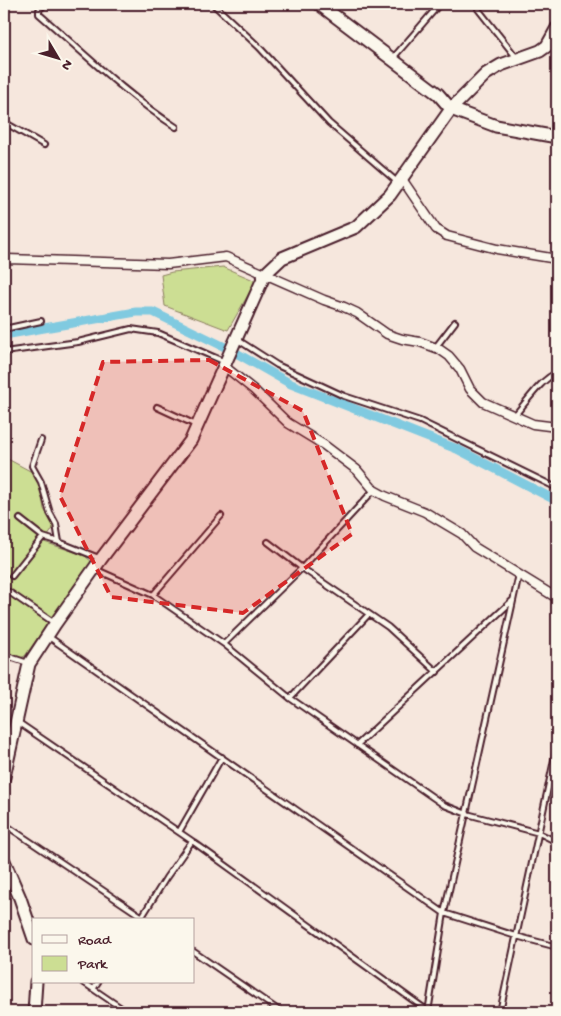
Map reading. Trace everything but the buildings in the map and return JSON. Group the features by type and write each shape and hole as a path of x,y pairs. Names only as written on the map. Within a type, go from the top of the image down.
{"street":[{"path":"319,4 438,94 452,109 496,126 557,137"},
{"path":"4,777 15,720 29,664 47,635 98,564 191,440 265,274 282,258 356,227 390,195 452,109 486,74 501,65 547,46 557,28"},
{"path":"400,181 436,229 447,236 497,249 557,259"},
{"path":"4,260 168,264 226,257 351,310 387,334 435,348 449,356 460,370 470,389 483,402 533,424 557,427"},
{"path":"225,364 288,423 324,445 357,470 374,490 384,496 425,512 462,534 474,547 557,598"},
{"path":"4,861 20,898 32,933"},
{"path":"34,1012 36,984"}],"lane":[{"path":"45,4 39,10 39,14 114,79 176,127"},
{"path":"213,4 259,47 329,123 400,181"},
{"path":"479,4 478,9 518,58"},
{"path":"392,59 438,5"},
{"path":"4,122 44,145"},
{"path":"4,328 41,321"},
{"path":"435,348 455,322"},
{"path":"4,352 78,342 132,329 158,333 225,364"},
{"path":"236,339 277,365 344,396 420,421 557,488"},
{"path":"515,416 544,383 553,374 557,373"},
{"path":"157,407 198,426"},
{"path":"41,440 32,466 41,482 50,513 56,524 60,542"},
{"path":"224,644 302,568 374,490"},
{"path":"153,595 220,516"},
{"path":"20,519 44,537 60,542 153,595 224,644 290,698 444,805 467,814 539,833 557,842"},
{"path":"12,576 44,537"},
{"path":"268,542 302,568 388,627 437,672"},
{"path":"15,720 192,841 428,1012 444,913 519,574"},
{"path":"9,592 55,624"},
{"path":"357,745 513,600"},
{"path":"290,698 369,614"},
{"path":"47,635 444,913 557,947"},
{"path":"4,655 29,664"},
{"path":"500,1012 557,746"},
{"path":"179,832 222,757"},
{"path":"4,824 141,918 192,841"},
{"path":"195,953 281,1012"},
{"path":"86,984 127,1012"},
{"path":"93,989 97,984"}],"highlighted area":[{"path":"209,360 303,411 352,534 243,613 111,597 60,496 103,362"}],"green space":[{"path":"223,267 256,281 228,330 165,306 161,275 172,272"},
{"path":"4,457 32,472 40,486 44,509 54,527 44,542 84,555 93,563 87,571 85,570 25,656 20,658 4,652"}],"waterway":[{"path":"4,335 136,312 153,312 231,350 291,384 457,449 557,501"}]}
